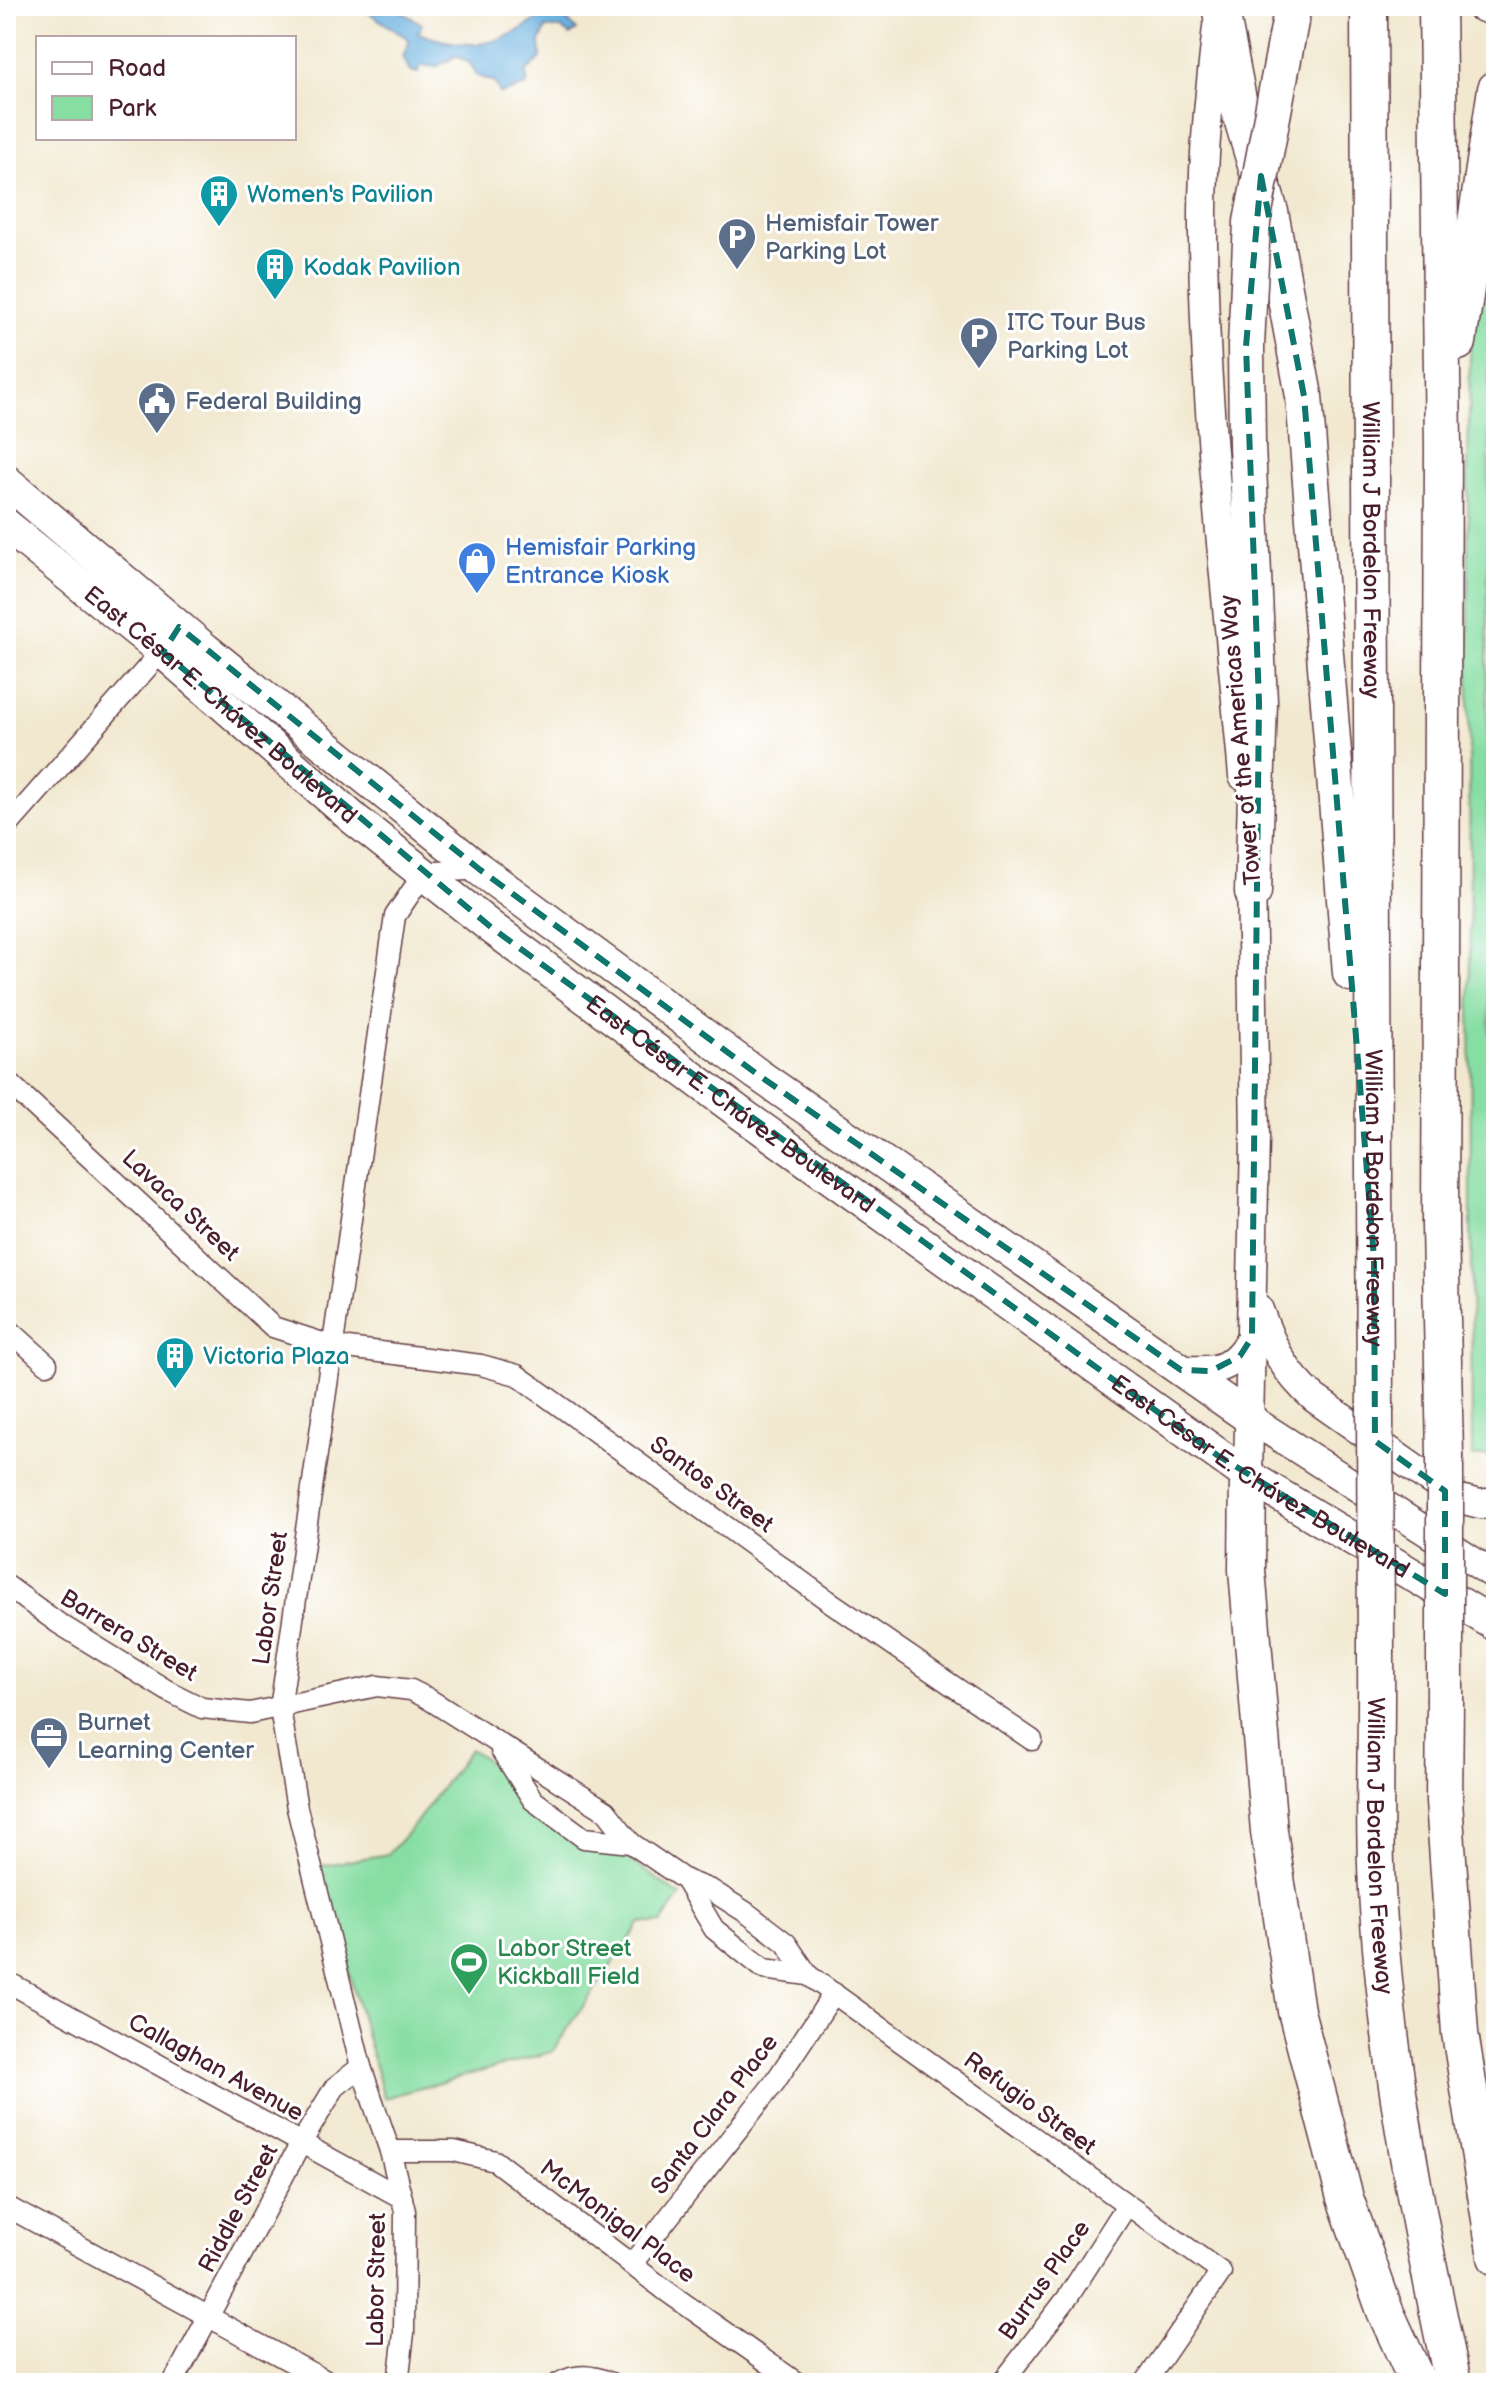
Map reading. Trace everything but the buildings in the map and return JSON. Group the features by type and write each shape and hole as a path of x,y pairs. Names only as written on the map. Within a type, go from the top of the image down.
{"highway":[{"path":"1220,6 1241,115 1255,151 1270,212 1304,396 1374,1258"},
{"path":"1253,892 1259,702 1247,446 1246,346 1252,222 1293,6"},
{"name":"William J Bordelon Freeway","path":"1369,6 1379,1918 1402,2128 1453,2383"},
{"path":"1437,6 1443,446 1439,999 1445,1455 1444,1801 1460,2033 1496,2257"},
{"path":"1443,446 1487,132 1496,89"},
{"path":"1248,1476 1247,1570 1267,1803 1296,2011 1345,2198 1385,2311 1418,2383"}],"main road":[{"name":"Tower of the Americas Way","path":"1220,6 1208,110 1203,215 1214,439 1253,892 1252,1337 1248,1476"},
{"path":"1479,6 1496,13"},
{"name":"East César E. Chávez Boulevard","path":"6,481 354,819 424,873 743,1115 1248,1476 1496,1625"},
{"name":"East César E. Chávez Boulevard","path":"6,525 171,640 757,1074 1251,1419 1496,1576"},
{"path":"1252,1290 1274,1352 1298,1384 1456,1498 1480,1504 1496,1502"},
{"path":"1091,1364 1118,1326"},
{"path":"1181,1370 1211,1371 1227,1367 1252,1337"}],"street":[{"path":"6,828 171,640"},
{"path":"424,873 479,869"},
{"name":"Labor Street","path":"398,2383 404,2318 405,2211 390,2151 361,2067 297,1808 280,1709 389,947 395,916 424,873"},
{"name":"Lavaca Street","path":"6,1080 229,1285 256,1314 284,1333 332,1346"},
{"path":"6,1327 47,1364"},
{"name":"Santos Street","path":"332,1346 481,1365 517,1375 826,1599 1032,1740"},
{"name":"Barrera Street","path":"6,1585 38,1610 186,1701 233,1714 280,1709"},
{"name":"Refugio Street","path":"280,1709 356,1689 391,1686 427,1698 496,1743 559,1778 606,1811 631,1843 685,1880 711,1890 777,1936 786,1943 808,1975 1221,2272 1145,2383"},
{"name":"Refugio Street","path":"496,1743 533,1800 584,1838 631,1843"},
{"name":"Refugio Street","path":"685,1880 714,1929 764,1969 808,1975"},
{"name":"Callaghan Avenue","path":"6,1981 402,2198"},
{"name":"Santa Clara Place","path":"631,2265 775,2082 834,1993"},
{"name":"Riddle Street","path":"173,2383 301,2143 335,2087 361,2067"},
{"name":"McMonigal Place","path":"390,2151 454,2151 495,2161 631,2265 797,2383"},
{"name":"Burrus Place","path":"1002,2383 1068,2297 1127,2205"},
{"path":"6,2206 330,2383"},
{"path":"559,2383 574,2376 594,2375 611,2383"}],"highlighted area":[{"path":"1261,176 1304,396 1374,1258 1375,1441 1445,1491 1445,1594 1217,1455 492,928 163,652 179,627 479,869 757,1074 1181,1370 1211,1371 1240,1356 1252,1337 1259,702 1246,346"}],"green space":[{"path":"1471,300 1490,300 1487,766 1490,1031 1496,1100 1496,1455 1472,1457 1468,468"},
{"path":"470,1749 504,1771 544,1817 594,1851 627,1858 681,1896 661,1923 640,1923 552,2052 384,2098 319,1866 388,1854 411,1829"}],"water":[{"path":"358,6 392,6 422,24 418,33 454,43 485,43 514,33 546,13 551,19 555,14 548,6 567,6 561,15 577,30 570,35 561,28 546,28 540,42 541,58 527,71 527,86 500,94 495,82 477,76 470,63 456,56 436,67 421,65 418,73 410,71 403,57 410,40"}],"place":[{"name":"Women's Pavilion","path":"219,228"},
{"name":"Hemisfair Tower Parking Lot","path":"737,271"},
{"name":"Kodak Pavilion","path":"275,301"},
{"name":"ITC Tour Bus Parking Lot","path":"979,370"},
{"name":"Federal Building","path":"157,435"},
{"name":"Hemisfair Parking Entrance Kiosk","path":"477,595"},
{"name":"Victoria Plaza","path":"175,1390"},
{"name":"Burnet Learning Center","path":"49,1770"},
{"name":"Labor Street Kickball Field","path":"469,1996"}]}
